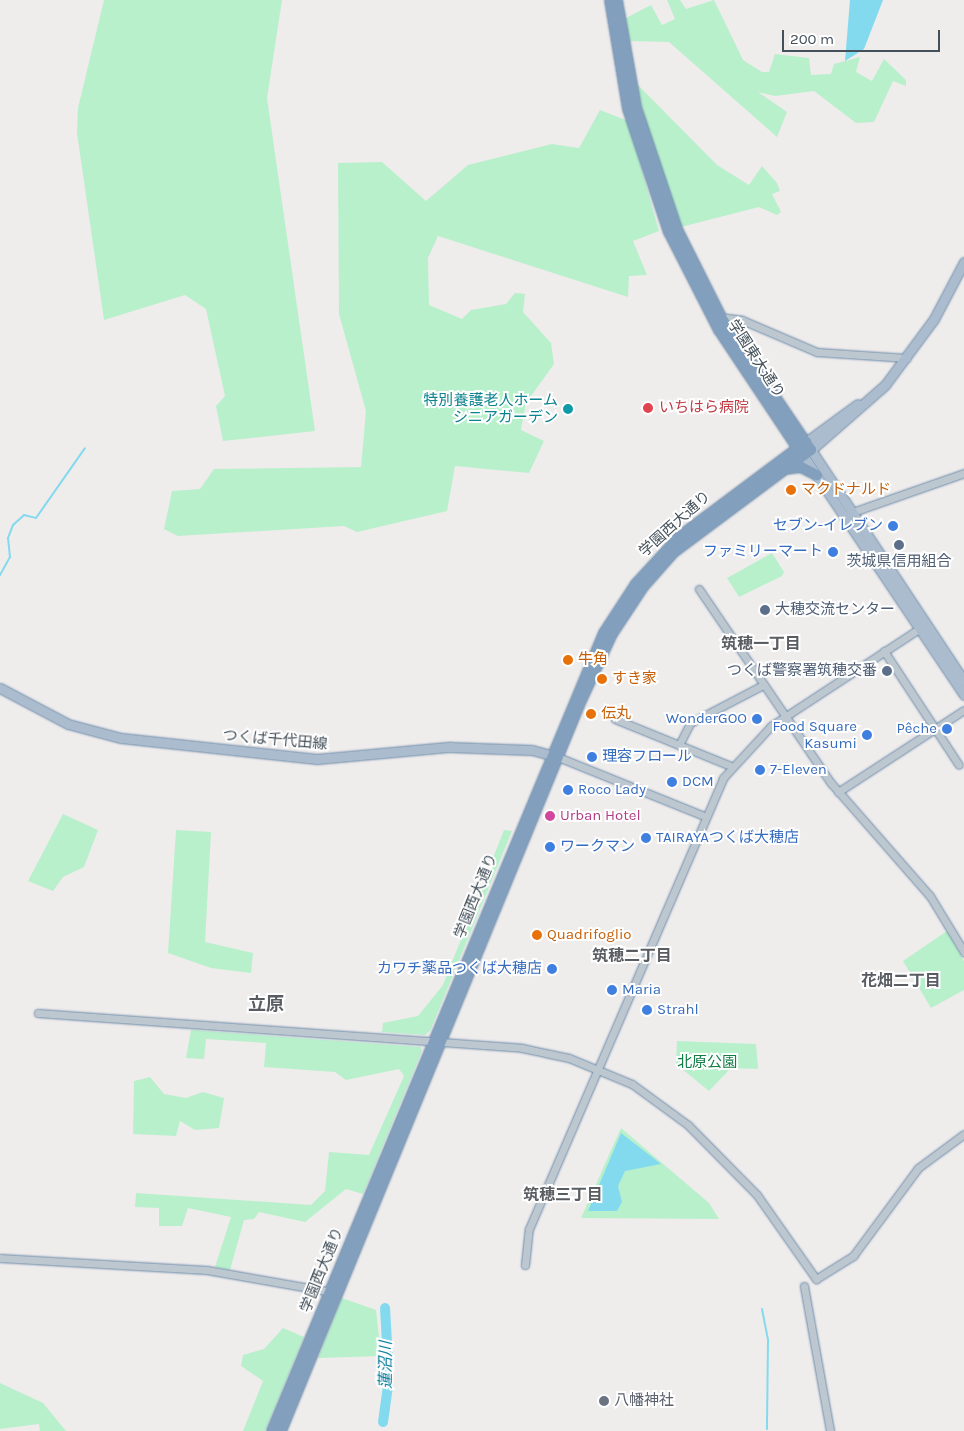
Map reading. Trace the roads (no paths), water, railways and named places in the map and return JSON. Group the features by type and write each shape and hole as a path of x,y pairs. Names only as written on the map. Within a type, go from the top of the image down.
{"highway":[{"name":"学園東大通り","path":"610,0 639,147 669,232 716,317 784,429 804,449"},
{"name":"学園東大通り","path":"618,0 630,82 649,153 691,262 716,317 804,449"},
{"path":"784,429 786,447 781,465 801,467 817,475"},
{"name":"学園西大通り","path":"281,1431 334,1292 554,755 603,651 643,587 696,532 804,449"},
{"name":"学園西大通り","path":"272,1431 334,1292"}],"main road":[{"path":"804,449 864,399 907,358 964,262"},
{"name":"学園東大通り","path":"804,449 817,475 922,627 964,682"},
{"name":"学園東大通り","path":"804,449 850,513 964,696"},
{"name":"つくば千代田線","path":"0,688 68,724 130,739 317,759 450,747 554,755"}],"street":[{"path":"716,317 755,325 817,352 907,358"},
{"path":"850,513 964,473"},
{"path":"699,589 838,792 930,896 964,952"},
{"path":"525,1265 529,1229 600,1069 704,816 731,766 785,717 884,650 922,627"},
{"path":"884,650 959,765"},
{"path":"679,745 690,723 763,685"},
{"path":"838,792 964,710"},
{"path":"615,719 731,766"},
{"path":"554,755 704,816"},
{"path":"38,1013 437,1042 545,1052 600,1069 647,1093 714,1150 757,1195 816,1279 852,1256 918,1168 964,1134"},
{"path":"0,1258 207,1270 334,1292"},
{"path":"804,1286 830,1431"}],"water":[{"path":"850,0 883,0 864,49 845,61"},
{"path":"621,1133 661,1164 625,1171 618,1186 622,1202 617,1211 588,1211"}],"waterway":[{"path":"0,575 10,557 8,538 13,525 24,515 36,518 85,448"},
{"name":"蓮沼川","path":"383,1422 389,1379 385,1308"},
{"path":"762,1309 768,1341 767,1429"}],"place":[{"name":"いちはら病院","path":"648,408"},
{"name":"特別養護老人ホーム シニアガーデン","path":"568,409"},
{"name":"マクドナルド","path":"791,490"},
{"name":"セブン-イレブン","path":"893,526"},
{"name":"茨城県信用組合","path":"899,545"},
{"name":"ファミリーマート","path":"833,552"},
{"name":"大穂交流センター","path":"765,610"},
{"name":"牛角","path":"568,660"},
{"name":"つくば警察署筑穂交番","path":"887,671"},
{"name":"すき家","path":"602,679"},
{"name":"伝丸","path":"591,714"},
{"name":"WonderGOO","path":"757,719"},
{"name":"Pêche","path":"947,729"},
{"name":"Food Square Kasumi","path":"867,735"},
{"name":"理容フロール","path":"592,757"},
{"name":"7-Eleven","path":"760,770"},
{"name":"DCM","path":"672,782"},
{"name":"Roco Lady","path":"568,790"},
{"name":"Urban Hotel","path":"550,816"},
{"name":"TAIRAYAつくば大穂店","path":"646,838"},
{"name":"ワークマン","path":"550,847"},
{"name":"Quadrifoglio","path":"537,935"},
{"name":"カワチ薬品つくば大穂店","path":"552,969"},
{"name":"Maria","path":"612,990"},
{"name":"Strahl","path":"647,1010"},
{"name":"八幡神社","path":"604,1401"}],"district":[{"name":"筑穂一丁目","path":"761,644"},
{"name":"筑穂二丁目","path":"632,956"},
{"name":"花畑二丁目","path":"901,981"},
{"name":"立原","path":"266,1004"},
{"name":"筑穂三丁目","path":"563,1195"}],"park label":[{"name":"北原公園","path":"707,1063"}]}
